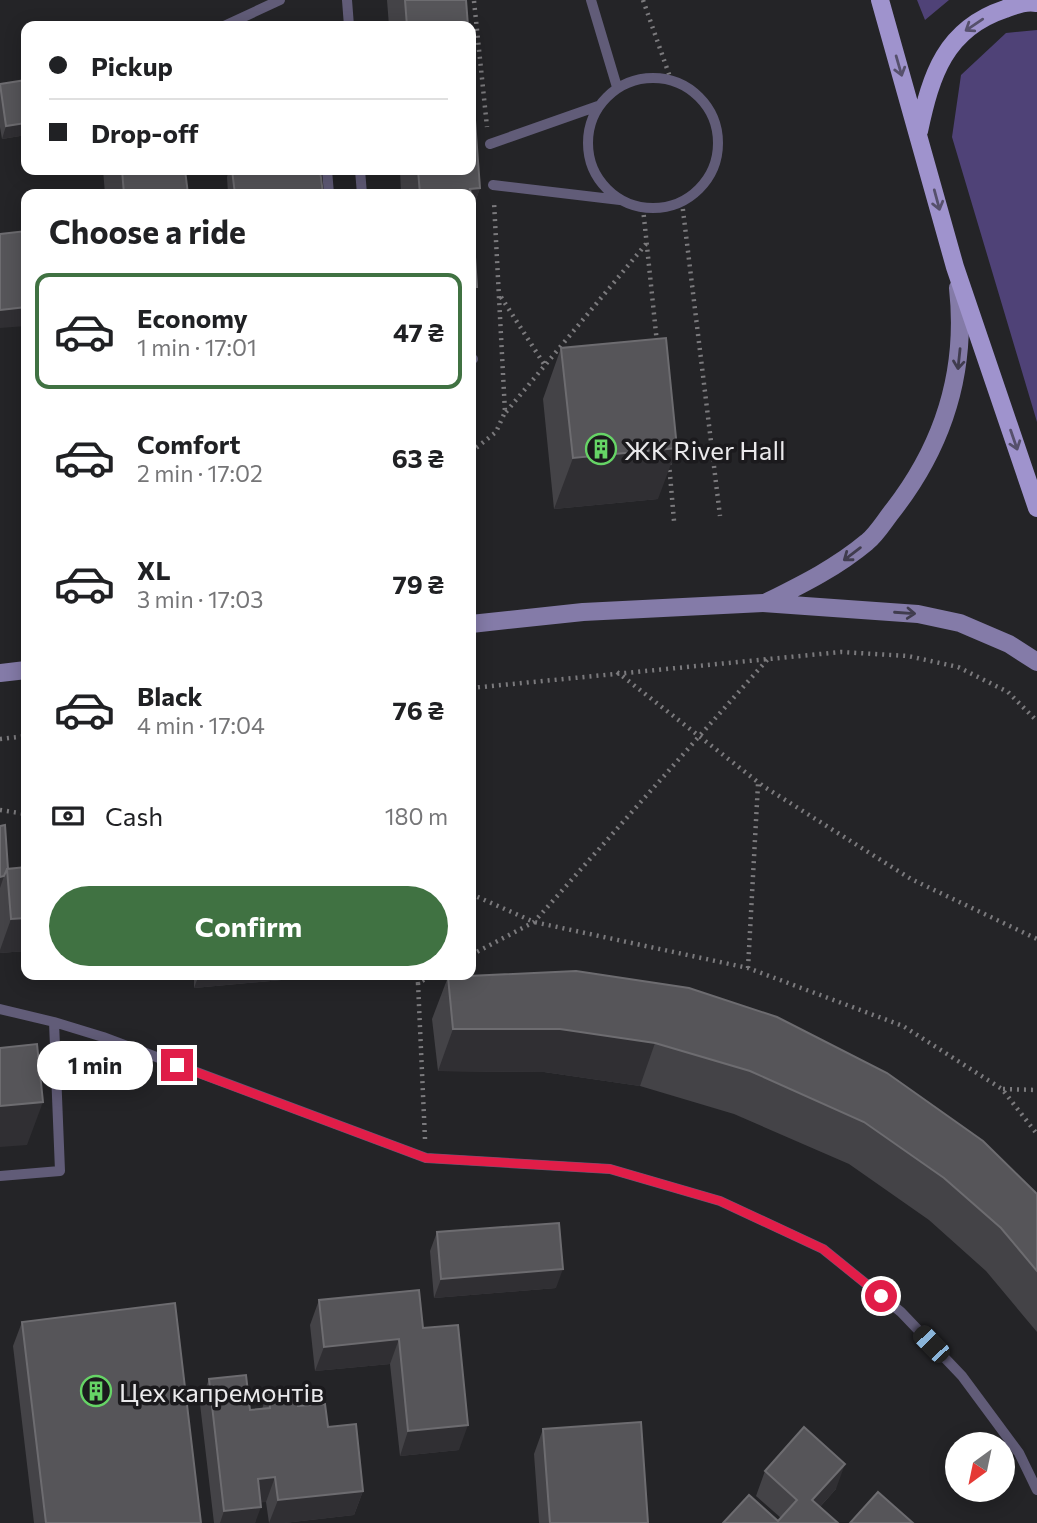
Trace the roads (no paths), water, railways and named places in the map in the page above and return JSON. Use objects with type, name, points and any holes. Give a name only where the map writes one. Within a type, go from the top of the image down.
[{"type":"main road","points":[[880,0],[956,267],[1037,508]]},
{"type":"main road","points":[[919,134],[929,84],[952,43],[973,23],[1028,1],[1037,3]]},
{"type":"main road","points":[[763,604],[831,569],[870,540],[929,459],[948,411],[959,364],[961,318],[956,267]]},
{"type":"main road","points":[[476,623],[583,612],[763,604],[918,614],[950,621],[1009,644],[1037,662]]},
{"type":"main road","points":[[0,673],[21,671]]},
{"type":"lane","points":[[235,21],[280,0]]},
{"type":"lane","points":[[347,0],[349,21]]},
{"type":"lane","points":[[591,0],[617,87]]},
{"type":"lane","points":[[493,185],[620,200],[643,208],[663,208],[682,202],[699,189],[712,171],[718,150],[716,129],[708,109],[692,91],[671,80],[644,78],[617,87],[598,106],[587,131],[589,158],[600,183],[620,200]]},
{"type":"lane","points":[[490,144],[598,106]]},
{"type":"lane","points":[[0,1009],[103,1037],[426,1158],[610,1169],[720,1201],[823,1249],[901,1312],[962,1376],[1019,1453],[1037,1490]]},
{"type":"lane","points":[[0,1176],[60,1171],[54,1022]]},
{"type":"place","name":"ЖК River Hall","points":[[601,449]]},
{"type":"place","name":"Цех капремонтів","points":[[96,1391]]}]
